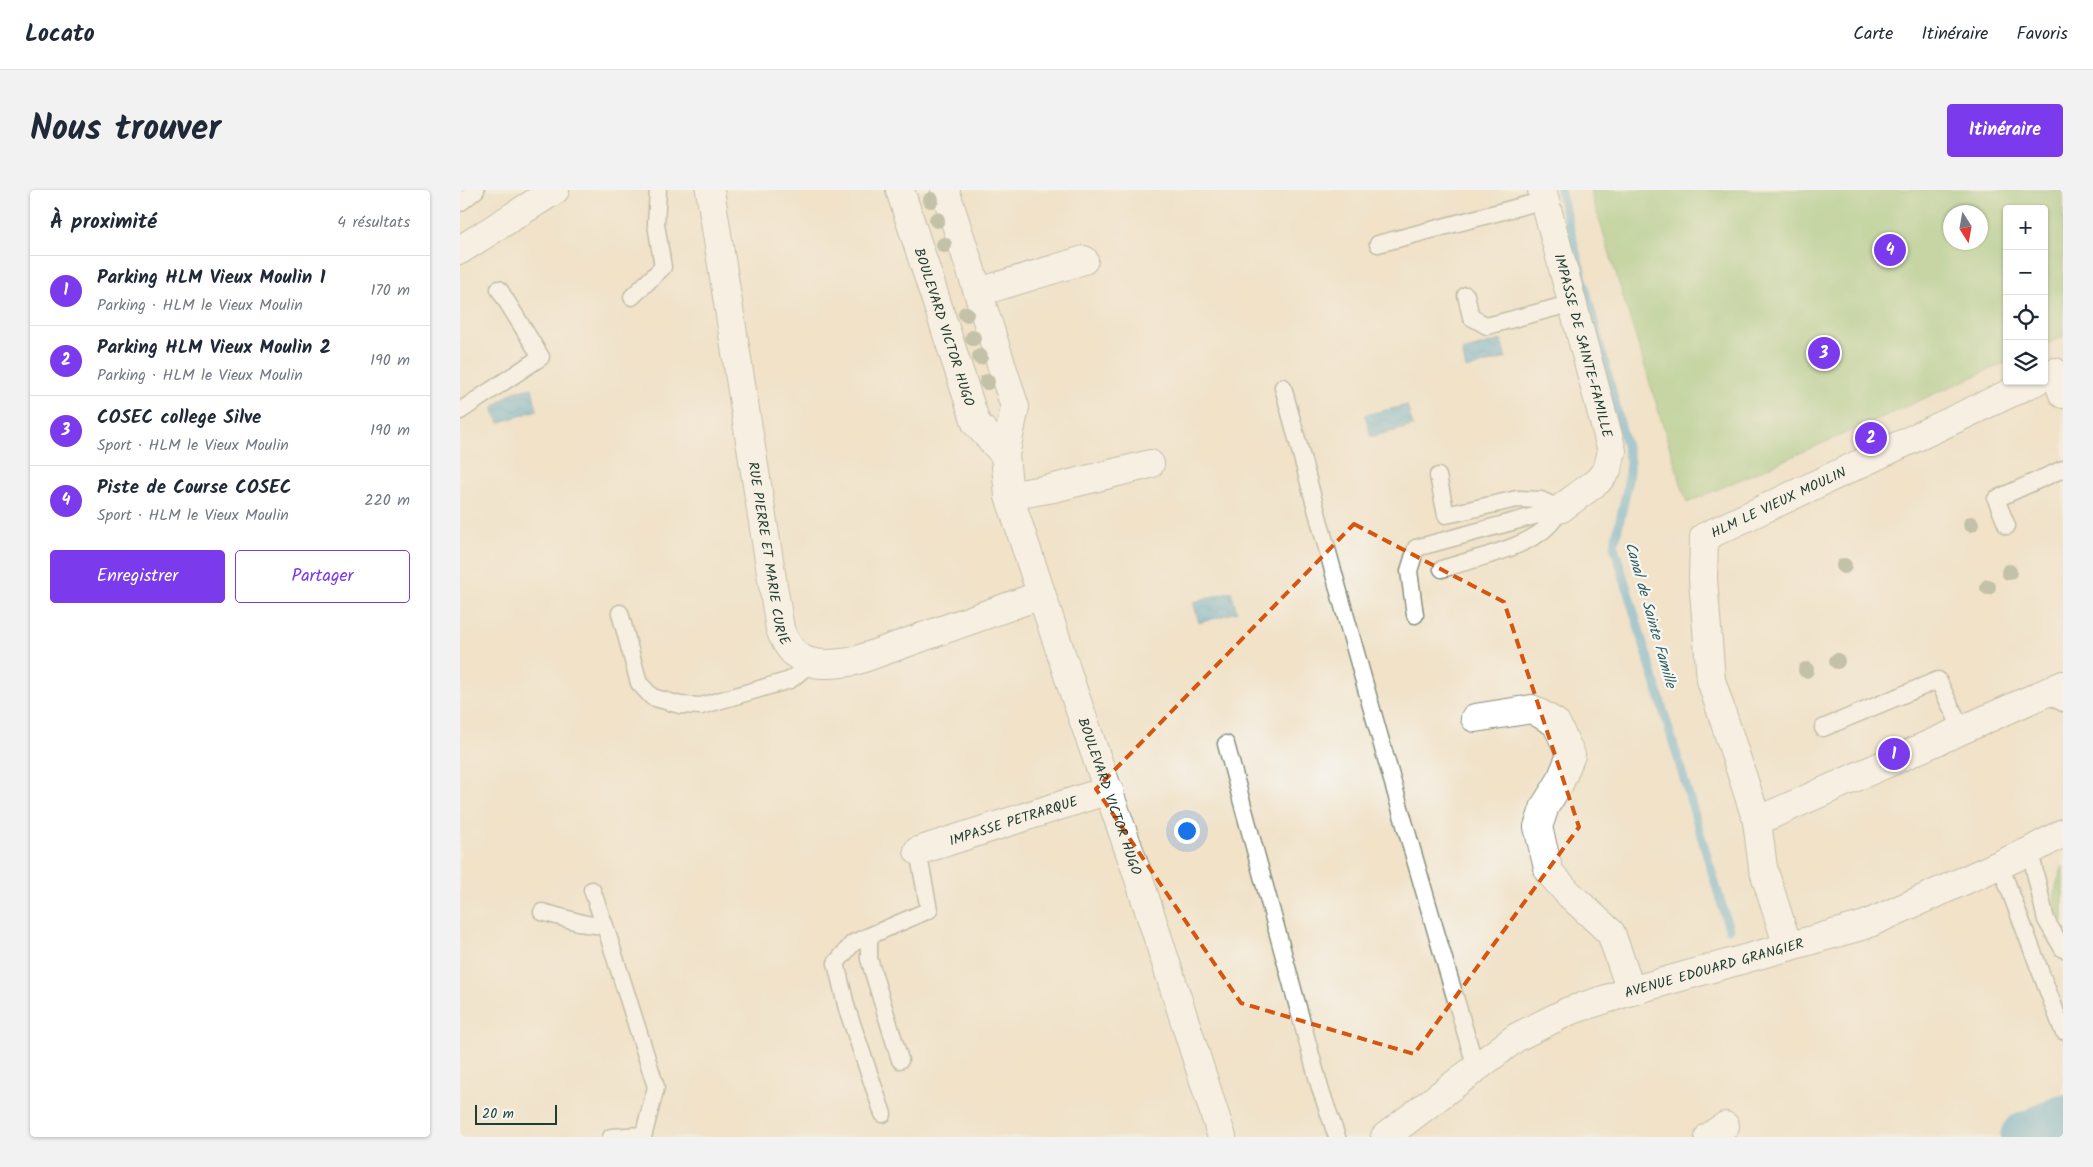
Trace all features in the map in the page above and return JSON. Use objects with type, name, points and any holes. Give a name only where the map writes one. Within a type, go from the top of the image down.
[{"type":"street","points":[[460,250],[556,190]]},
{"type":"street","name":"RUE PIERRE ET MARIE CURIE","points":[[710,190],[780,629],[785,644],[794,653],[811,663]]},
{"type":"street","name":"BOULEVARD VICTOR HUGO","points":[[900,190],[976,423],[1005,455]]},
{"type":"street","name":"BOULEVARD VICTOR HUGO","points":[[945,190],[1015,407],[1005,455],[1009,496],[1041,595],[1109,790],[1222,1137]]},
{"type":"street","name":"IMPASSE DE SAINTE-FAMILLE","points":[[1544,195],[1612,451],[1608,470],[1598,481],[1560,509]]},
{"type":"street","points":[[979,292],[1084,260]]},
{"type":"street","points":[[2048,375],[2055,372],[2063,394]]},
{"type":"street","name":"HLM LE VIEUX MOULIN","points":[[1788,947],[1763,868],[1757,821],[1711,680],[1703,579],[1704,537],[2027,385]]},
{"type":"street","points":[[1009,496],[1054,488],[1150,464]]},
{"type":"street","points":[[811,663],[831,665],[856,660],[1041,595]]},
{"type":"street","points":[[1757,821],[1962,730],[2057,694]]},
{"type":"street","points":[[1475,718],[1532,709],[1556,723],[1571,755],[1560,782],[1545,806],[1538,826],[1550,872],[1570,895],[1611,933],[1631,991]]},
{"type":"street","name":"IMPASSE PETRARQUE","points":[[918,851],[1109,790]]},
{"type":"street","name":"AVENUE EDOUARD GRANGIER","points":[[1386,1137],[1517,1037],[1569,1011],[1631,991],[1866,925],[2030,851],[2063,833]]},
{"type":"lane","points":[[460,203],[476,190]]},
{"type":"lane","points":[[632,297],[663,267],[656,224],[658,190]]},
{"type":"lane","points":[[1378,244],[1544,195]]},
{"type":"lane","points":[[460,411],[541,357],[499,289]]},
{"type":"lane","points":[[1466,295],[1471,317],[1487,326],[1572,302]]},
{"type":"lane","points":[[1282,386],[1343,608],[1476,1068]]},
{"type":"lane","points":[[2007,526],[1996,499],[2063,469]]},
{"type":"lane","points":[[1438,476],[1446,515],[1517,499],[1541,500],[1560,509]]},
{"type":"lane","points":[[1442,569],[1521,544],[1535,537],[1550,525],[1560,509]]},
{"type":"lane","points":[[1415,614],[1409,571],[1416,548],[1560,509]]},
{"type":"lane","points":[[620,613],[639,682],[652,697],[680,706],[701,706],[790,680],[811,663]]},
{"type":"lane","points":[[1823,728],[1938,680],[1962,730]]},
{"type":"lane","points":[[1226,744],[1320,1088],[1337,1137]]},
{"type":"lane","points":[[883,1114],[846,1009],[836,963],[853,943],[929,910],[918,851]]},
{"type":"lane","points":[[2030,851],[2046,920],[2063,949]]},
{"type":"lane","points":[[2000,865],[2063,1031]]},
{"type":"lane","points":[[592,890],[606,926],[656,1088],[643,1136],[611,1137]]},
{"type":"lane","points":[[542,912],[586,924],[606,926]]},
{"type":"lane","points":[[870,937],[869,959],[900,1060]]},
{"type":"highlighted area","points":[[1354,524],[1504,602],[1579,827],[1414,1054],[1241,1003],[1096,789]]},
{"type":"green space","points":[[1590,190],[2063,190],[2063,337],[2048,343],[2048,205],[2003,205],[2003,364],[1687,503]]},
{"type":"green space","points":[[2063,866],[2063,923],[2056,909],[2055,895]]},
{"type":"green space","points":[[2063,1124],[2063,1137],[2038,1137]]},
{"type":"water","points":[[1501,340],[1506,358],[1466,369],[1462,351]]},
{"type":"water","points":[[532,388],[537,410],[499,423],[492,408],[513,392]]},
{"type":"water","points":[[1407,405],[1413,426],[1371,437],[1365,415]]},
{"type":"water","points":[[1231,591],[1237,612],[1199,623],[1193,602]]},
{"type":"waterway","name":"Canal de Sainte Famille","points":[[1560,190],[1630,461],[1627,489],[1614,546],[1729,929]]},
{"type":"waterway","points":[[2025,1137],[2063,1120]]},
{"type":"place","name":"Piste de Course COSEC","points":[[1890,250]]},
{"type":"place","name":"COSEC college Silve","points":[[1824,353]]},
{"type":"place","name":"Parking HLM Vieux Moulin 2","points":[[1871,438]]},
{"type":"place","name":"Parking HLM Vieux Moulin 1","points":[[1894,754]]}]
